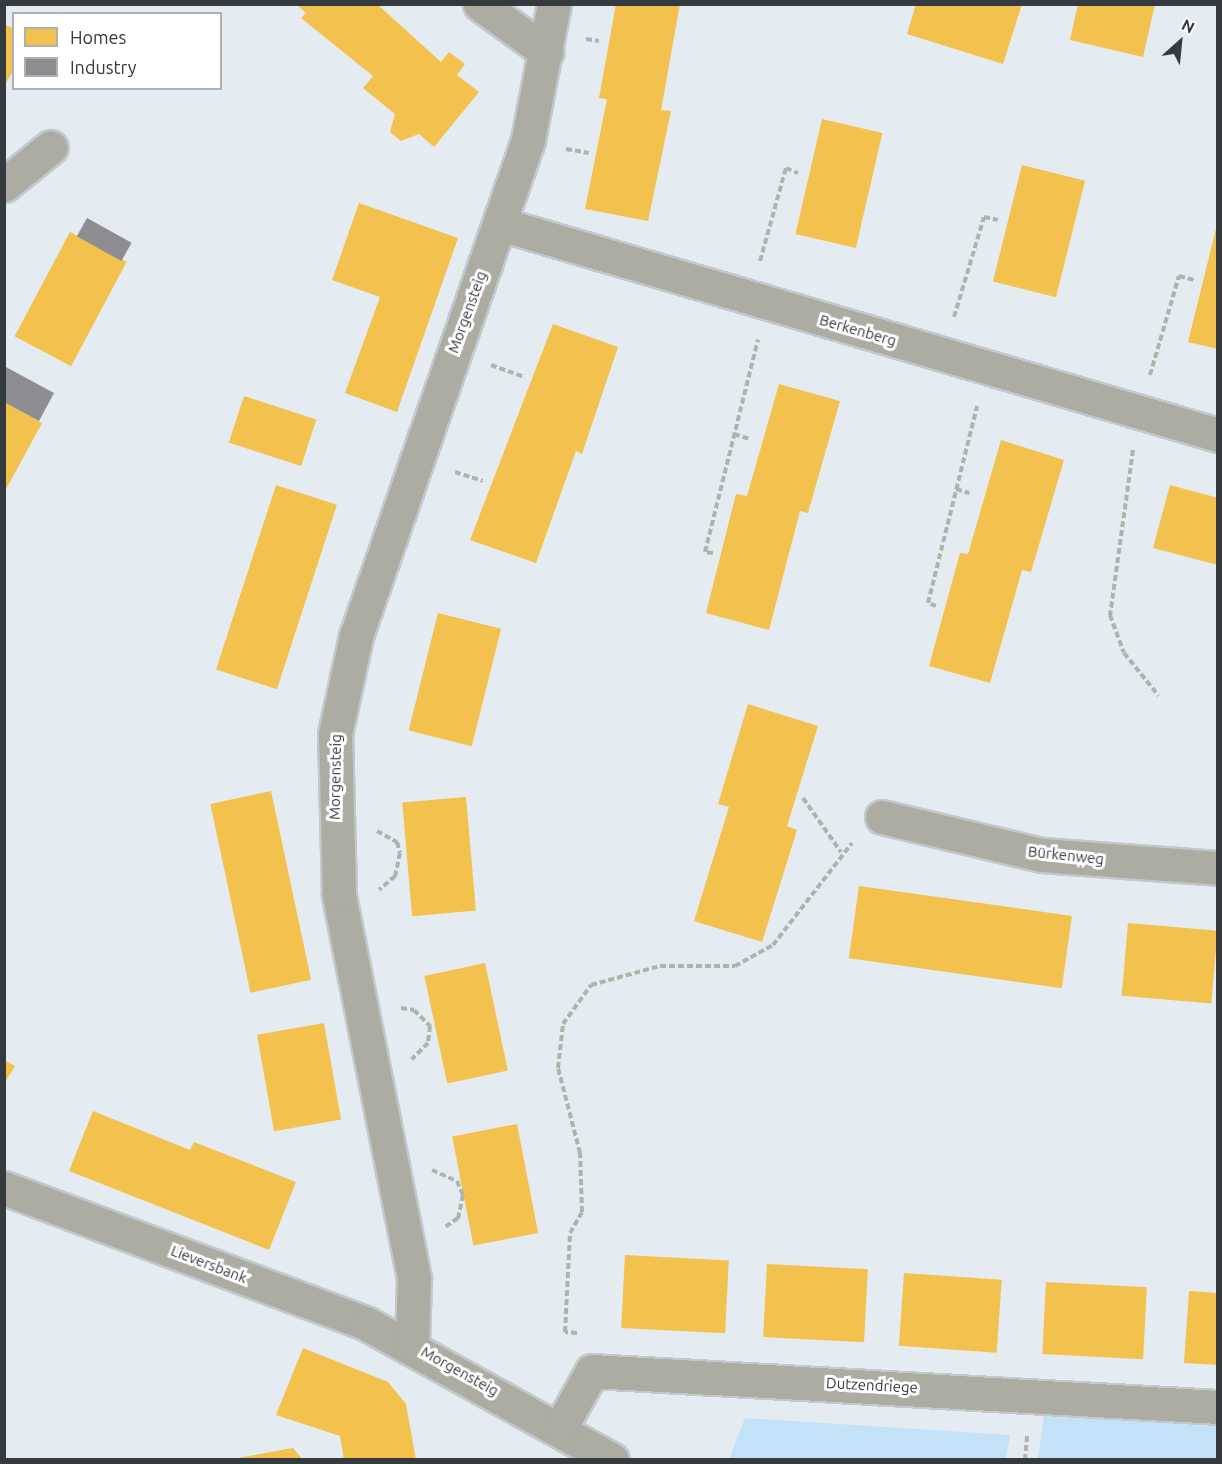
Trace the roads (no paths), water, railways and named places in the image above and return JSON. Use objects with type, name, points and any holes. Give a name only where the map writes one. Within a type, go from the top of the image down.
[{"type":"street","points":[[480,4],[546,52]]},
{"type":"street","name":"Morgensteig","points":[[554,4],[528,140],[356,636],[335,734],[339,894],[413,1269],[412,1344],[612,1460]]},
{"type":"street","points":[[4,184],[51,147]]},
{"type":"street","name":"Berkenberg","points":[[500,224],[986,368],[1143,400],[1218,435]]},
{"type":"street","name":"Bürkenweg","points":[[882,817],[1042,855],[1218,868]]},
{"type":"street","name":"Lieversbank","points":[[4,1188],[412,1344]]},
{"type":"street","name":"Dutzendriege","points":[[560,1428],[592,1371],[1218,1407]]}]
